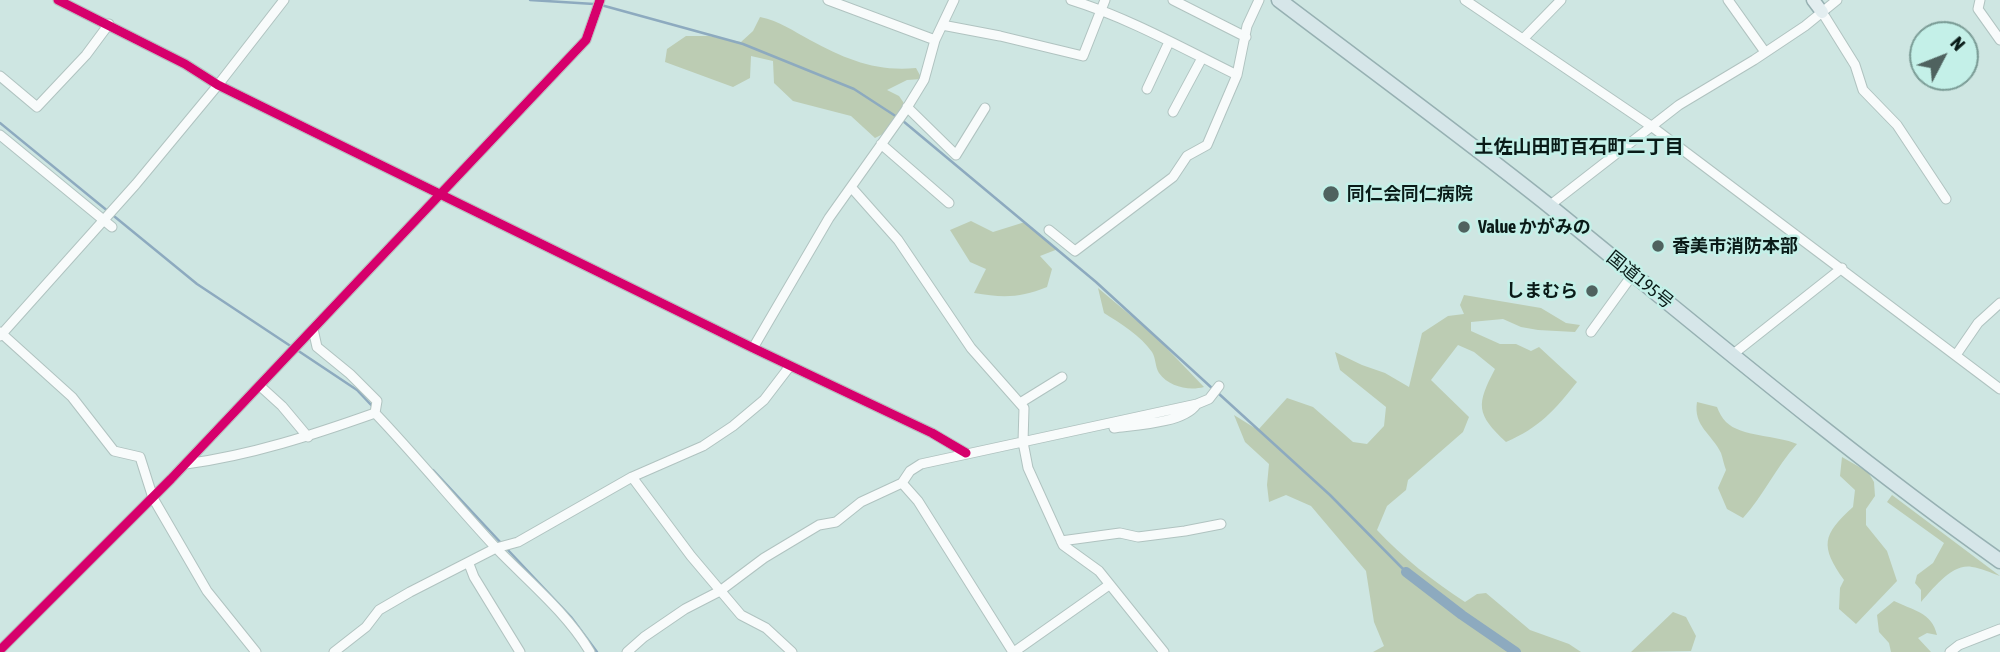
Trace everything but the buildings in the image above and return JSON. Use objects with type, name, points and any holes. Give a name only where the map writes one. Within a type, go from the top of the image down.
[{"type":"highway","name":"国道195号","points":[[1279,0],[1549,206],[1732,355],[1942,520],[2000,561]]},
{"type":"main road","points":[[1813,0],[1822,12]]},
{"type":"street","points":[[58,0],[185,64],[218,85],[932,433],[966,453]]},
{"type":"street","points":[[256,652],[207,591],[153,498],[140,457],[114,451],[72,397],[1,334],[108,223],[117,205],[218,85],[284,0]]},
{"type":"street","points":[[0,650],[186,464],[586,40],[600,0]]},
{"type":"street","points":[[828,0],[935,40]]},
{"type":"street","points":[[753,348],[829,218],[924,80],[935,40],[954,0]]},
{"type":"street","points":[[1071,0],[1103,5],[1169,42],[1237,75]]},
{"type":"street","points":[[1173,0],[1246,37]]},
{"type":"street","points":[[1049,230],[1075,251],[1173,177],[1187,156],[1207,145],[1237,75],[1247,26],[1259,0]]},
{"type":"street","points":[[1465,0],[1651,126],[2000,389]]},
{"type":"street","points":[[1524,38],[1560,0]]},
{"type":"street","points":[[1728,0],[1765,52]]},
{"type":"street","points":[[1549,206],[1679,105],[1765,52],[1837,0]]},
{"type":"street","points":[[1980,0],[1978,9],[2000,40]]},
{"type":"street","points":[[942,25],[1083,56],[1103,5]]},
{"type":"street","points":[[1822,12],[1854,65],[1863,90],[1897,125],[1946,199]]},
{"type":"street","points":[[0,76],[37,107],[86,55],[109,24]]},
{"type":"street","points":[[1147,89],[1169,42]]},
{"type":"street","points":[[1172,112],[1202,58]]},
{"type":"street","points":[[906,109],[956,155],[985,108]]},
{"type":"street","points":[[0,135],[108,223]]},
{"type":"street","points":[[881,144],[948,203]]},
{"type":"street","points":[[851,187],[898,240],[971,348],[1024,408],[1023,442],[1028,468],[1063,545],[1099,572],[1164,652]]},
{"type":"street","points":[[1732,355],[1842,268]]},
{"type":"street","points":[[1591,332],[1633,274]]},
{"type":"street","points":[[1956,355],[1978,323],[2000,303]]},
{"type":"street","points":[[313,329],[317,347],[377,401],[375,413]]},
{"type":"street","points":[[334,652],[366,627],[379,610],[496,548],[534,533],[632,477],[703,446],[764,400],[790,366]]},
{"type":"street","points":[[1020,403],[1062,377]]},
{"type":"street","points":[[260,386],[282,406],[308,437]]},
{"type":"street","points":[[627,652],[685,609],[720,591],[764,558],[819,525],[836,522],[861,502],[902,482],[910,471],[921,464],[1197,404],[1209,399],[1219,386]]},
{"type":"street","points":[[186,464],[225,458],[308,437],[375,413]]},
{"type":"street","points":[[375,413],[415,454],[496,548],[562,616],[590,652]]},
{"type":"street","points":[[632,477],[741,615],[766,628],[788,651]]},
{"type":"street","points":[[902,482],[918,501],[1014,652],[1109,585]]},
{"type":"street","points":[[1061,541],[1120,533],[1138,537],[1221,524]]},
{"type":"street","points":[[468,564],[520,652]]},
{"type":"street","points":[[1950,652],[1959,645],[2000,629]]},
{"type":"green space","points":[[760,17],[861,63],[887,68],[916,68],[922,79],[907,80],[887,90],[899,96],[908,109],[893,129],[875,138],[851,116],[793,101],[774,83],[773,61],[751,56],[750,78],[733,87],[665,62],[667,49],[686,36],[709,36],[741,42],[753,31]]},
{"type":"green space","points":[[971,221],[993,232],[1025,222],[1058,249],[1040,256],[1052,269],[1047,287],[1011,296],[974,293],[986,269],[970,262],[950,230]]},
{"type":"green space","points":[[1098,288],[1154,335],[1204,387],[1180,387],[1163,378],[1147,346],[1130,330],[1104,313]]},
{"type":"green space","points":[[1464,295],[1541,308],[1566,323],[1580,325],[1575,332],[1521,327],[1503,319],[1471,322],[1471,331],[1500,344],[1516,344],[1531,351],[1539,347],[1577,382],[1546,417],[1506,442],[1489,424],[1482,408],[1484,392],[1495,369],[1474,352],[1458,345],[1431,380],[1469,417],[1463,432],[1408,480],[1406,490],[1387,506],[1377,530],[1419,569],[1465,602],[1477,594],[1486,593],[1530,630],[1569,644],[1581,652],[1373,652],[1384,646],[1374,622],[1366,571],[1311,506],[1286,495],[1269,502],[1269,464],[1245,442],[1234,415],[1258,430],[1287,398],[1313,407],[1353,442],[1367,444],[1384,426],[1386,407],[1340,370],[1335,352],[1385,373],[1409,387],[1422,333],[1448,316],[1464,314],[1460,305]]},
{"type":"green space","points":[[1697,402],[1717,407],[1726,422],[1741,431],[1797,444],[1743,518],[1727,509],[1718,488],[1726,470],[1721,453],[1700,424]]},
{"type":"green space","points":[[1842,457],[1868,472],[1874,482],[1875,496],[1866,509],[1866,525],[1887,551],[1897,581],[1856,624],[1839,609],[1840,588],[1844,580],[1828,549],[1830,533],[1853,507],[1855,490],[1840,476]]},
{"type":"green space","points":[[1892,495],[2000,576],[1975,568],[1957,569],[1944,578],[1921,602],[1921,590],[1915,583],[1917,575],[1933,563],[1944,543],[1887,502]]},
{"type":"green space","points":[[1894,601],[1931,621],[1937,635],[1927,633],[1918,638],[1931,652],[1891,652],[1889,643],[1879,632],[1877,615]]},
{"type":"green space","points":[[1673,612],[1686,617],[1696,636],[1691,651],[1631,652]]},
{"type":"waterway","points":[[530,0],[594,4]]},
{"type":"waterway","points":[[601,5],[743,44],[854,89],[897,117]]},
{"type":"waterway","points":[[903,121],[1096,282],[1213,389]]},
{"type":"waterway","points":[[0,123],[197,284],[292,347]]},
{"type":"waterway","points":[[297,350],[357,390],[373,407]]},
{"type":"waterway","points":[[1218,393],[1330,495],[1406,572]]},
{"type":"waterway","points":[[433,470],[502,544]]},
{"type":"waterway","points":[[507,549],[571,617],[597,652]]},
{"type":"waterway","points":[[1406,572],[1516,652]]},
{"type":"cycle path","points":[[58,0],[185,64],[218,85],[932,433],[966,453]]},
{"type":"cycle path","points":[[0,650],[171,479],[586,40],[600,0]]},
{"type":"place","name":"同仁会同仁病院","points":[[1331,194]]},
{"type":"place","name":"Value かがみの","points":[[1464,227]]},
{"type":"place","name":"香美市消防本部","points":[[1658,246]]},
{"type":"place","name":"しまむら","points":[[1592,291]]},
{"type":"district","name":"土佐山田町百石町二丁目","points":[[1579,147]]}]
